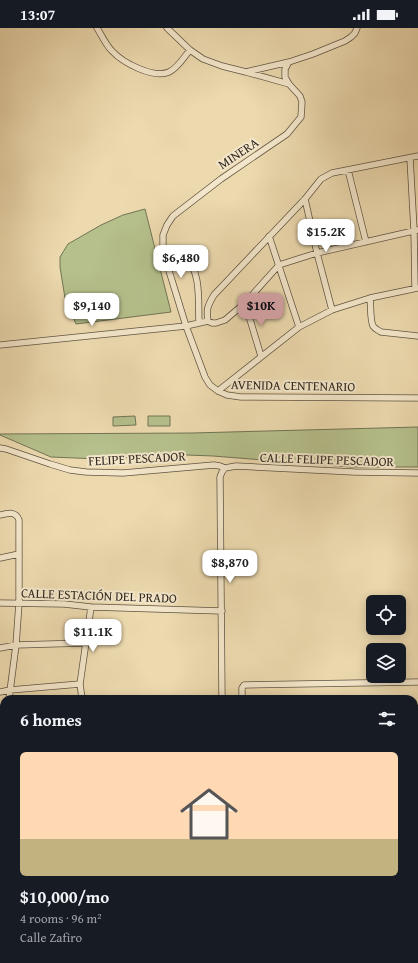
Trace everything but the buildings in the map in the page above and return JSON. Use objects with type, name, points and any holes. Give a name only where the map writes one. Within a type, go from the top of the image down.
[{"type":"street","points":[[97,28],[113,52],[126,63],[154,74],[163,74],[174,69],[190,50]]},
{"type":"street","points":[[166,28],[190,50],[203,59],[212,63],[289,84]]},
{"type":"street","points":[[246,72],[289,62],[314,54],[345,41],[351,37],[357,28]]},
{"type":"street","points":[[289,62],[285,73],[285,77],[289,84]]},
{"type":"street","name":"MINERA","points":[[163,235],[167,225],[174,216],[221,179],[287,134],[301,117],[302,102],[300,96],[289,84]]},
{"type":"street","points":[[208,321],[207,308],[214,295],[305,199],[321,179],[332,173],[418,156]]},
{"type":"street","points":[[218,391],[299,327],[332,310],[370,298],[416,288],[416,230],[410,158]]},
{"type":"street","points":[[348,170],[366,242]]},
{"type":"street","points":[[305,199],[332,310]]},
{"type":"street","points":[[0,345],[186,326],[208,321],[212,323],[221,322],[245,303],[279,265],[317,253],[416,230]]},
{"type":"street","name":"AVENIDA CENTENARIO","points":[[163,235],[163,250],[186,326],[205,378],[210,385],[218,391],[227,395],[241,397],[418,398]]},
{"type":"street","points":[[269,236],[299,327]]},
{"type":"street","points":[[163,250],[178,253],[184,256],[192,266],[198,290],[199,323]]},
{"type":"street","points":[[370,298],[373,327],[381,332],[418,336]]},
{"type":"street","points":[[245,303],[261,356]]},
{"type":"street","name":"FELIPE PESCADOR","points":[[0,448],[70,470],[86,472],[123,473],[214,465],[225,468],[236,466]]},
{"type":"street","name":"CALLE FELIPE PESCADOR","points":[[236,466],[354,472],[418,473]]},
{"type":"street","points":[[222,695],[220,477],[225,468]]},
{"type":"street","points":[[0,515],[12,513],[18,517],[19,520],[19,603],[16,645],[9,695]]},
{"type":"street","points":[[0,558],[19,554]]},
{"type":"street","name":"CALLE ESTACIÓN DEL PRADO","points":[[0,603],[64,604],[91,607],[222,611]]},
{"type":"street","points":[[81,695],[80,684],[91,607]]},
{"type":"street","points":[[0,648],[16,645],[85,643]]},
{"type":"street","points":[[242,695],[242,688],[244,685],[418,682]]},
{"type":"street","points":[[0,692],[80,684]]},
{"type":"green space","points":[[145,209],[171,312],[76,324],[65,298],[60,267],[60,257],[68,244],[101,225],[123,215]]},
{"type":"green space","points":[[135,416],[136,425],[113,426],[113,417]]},
{"type":"green space","points":[[148,416],[170,416],[170,426],[148,426]]},
{"type":"green space","points":[[418,427],[418,467],[351,467],[187,455],[99,459],[51,457],[0,435],[192,433]]}]
